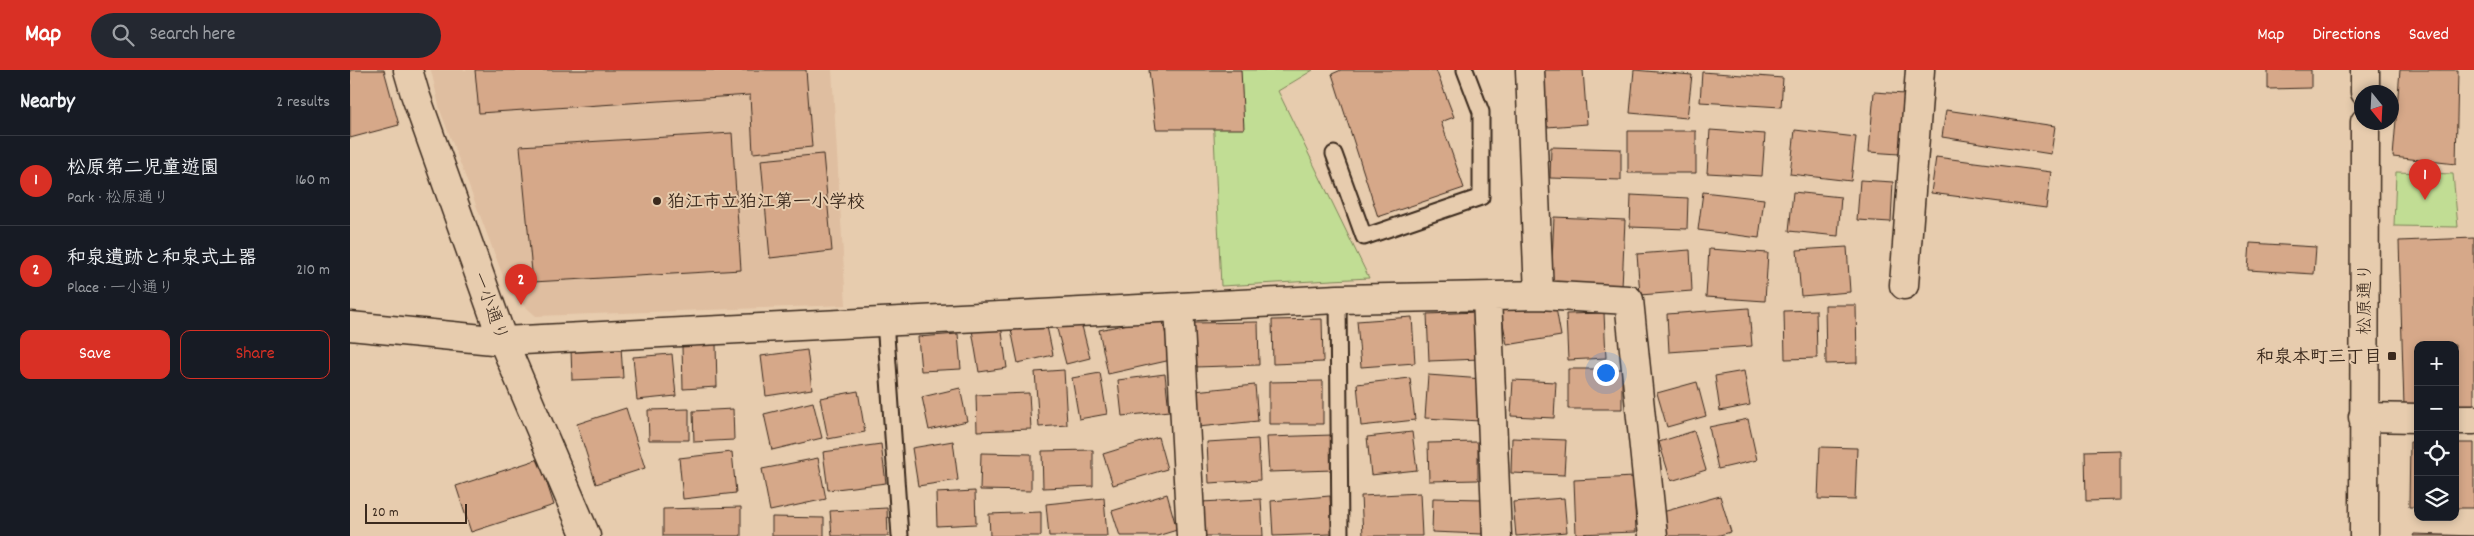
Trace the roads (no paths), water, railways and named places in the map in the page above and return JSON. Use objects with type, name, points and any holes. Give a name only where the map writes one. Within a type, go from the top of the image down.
[{"type":"street","name":"一小通り","points":[[408,70],[503,340],[586,536]]},
{"type":"street","points":[[1530,70],[1539,295]]},
{"type":"street","points":[[1904,285],[1920,70]]},
{"type":"street","points":[[2365,70],[2365,85]]},
{"type":"street","name":"松原通り","points":[[2364,536],[2365,130]]},
{"type":"street","points":[[350,326],[503,340],[1338,299],[1539,295],[1628,300],[1653,536]]},
{"type":"street","points":[[1487,297],[1497,536]]},
{"type":"street","points":[[1179,307],[1191,536]]},
{"type":"street","points":[[2363,417],[2414,418]]},
{"type":"street","points":[[2459,420],[2474,420]]},
{"type":"lane","points":[[1334,154],[1364,237],[1481,197],[1480,112],[1466,70]]},
{"type":"lane","points":[[1338,299],[1340,536]]},
{"type":"lane","points":[[885,320],[900,536]]},
{"type":"place","name":"松原第二児童遊園","points":[[2425,200]]},
{"type":"place","name":"狛江市立狛江第一小学校","points":[[657,201]]},
{"type":"place","name":"和泉遺跡と和泉式土器","points":[[521,305]]},
{"type":"place","name":"和泉本町三丁目","points":[[2392,356]]}]
